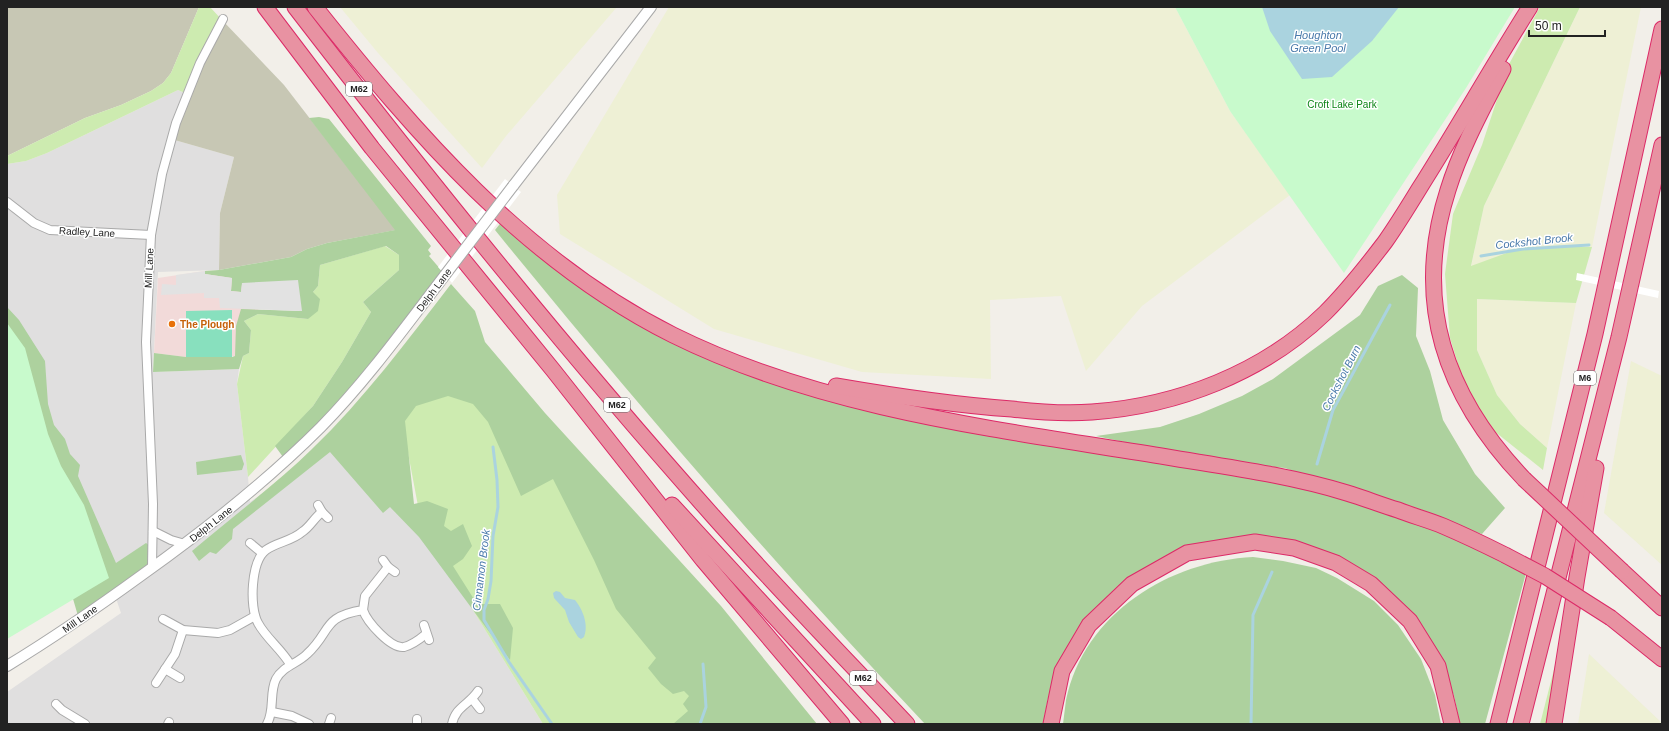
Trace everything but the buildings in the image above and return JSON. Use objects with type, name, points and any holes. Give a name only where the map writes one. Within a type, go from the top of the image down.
[{"type":"highway","name":"M62","points":[[265,7],[372,148],[553,370],[693,529],[873,724]]},
{"type":"highway","name":"M62","points":[[295,7],[395,136],[569,350],[713,517],[907,724]]},
{"type":"highway","points":[[315,7],[370,75],[450,166],[483,199],[567,270],[632,313],[672,335],[704,350],[774,376],[828,393],[918,415],[1263,473],[1346,492],[1441,525],[1505,555],[1545,576],[1611,618],[1662,659]]},
{"type":"highway","points":[[774,376],[909,398],[981,407],[1038,412],[1091,413],[1140,406],[1186,395],[1229,378],[1266,358],[1297,337],[1324,314],[1352,284],[1387,240],[1530,7]]},
{"type":"highway","points":[[1536,7],[1462,154],[1448,190],[1438,226],[1433,262],[1434,298],[1439,333],[1450,369],[1463,397],[1478,422],[1510,464],[1524,479],[1662,608]]},
{"type":"highway","name":"M6","points":[[1498,724],[1595,334],[1662,29]]},
{"type":"highway","name":"M6","points":[[1521,724],[1619,337],[1662,145]]},
{"type":"highway","points":[[1554,724],[1577,577],[1619,337]]},
{"type":"highway","points":[[553,370],[703,560],[842,724]]},
{"type":"highway","points":[[1051,724],[1062,671],[1089,625],[1132,584],[1187,553],[1255,542],[1294,548],[1336,563],[1371,584],[1410,621],[1438,666],[1452,724]]},
{"type":"street","name":"Delph Lane","points":[[185,544],[235,506],[263,482],[321,427],[359,385],[399,336],[651,7]]},
{"type":"street","name":"Mill Lane","points":[[152,568],[153,504],[146,342],[151,235],[162,174],[176,123],[200,63],[223,18]]},
{"type":"street","name":"Radley Lane","points":[[7,202],[34,223],[50,230],[151,235]]},
{"type":"street","points":[[290,664],[260,626],[255,616],[252,602],[253,587],[258,562],[262,553],[302,532],[323,512]]},
{"type":"street","points":[[153,531],[164,538],[185,544]]},
{"type":"street","points":[[250,542],[262,553]]},
{"type":"street","name":"Mill Lane","points":[[7,666],[85,616],[185,544]]},
{"type":"street","points":[[389,566],[366,596],[363,610],[370,623],[389,642],[396,646],[409,645],[428,637],[424,625]]},
{"type":"street","points":[[267,724],[272,712],[274,683],[279,675],[290,664],[303,658],[310,652],[326,627],[333,620],[346,614],[363,610]]},
{"type":"street","points":[[163,619],[183,630],[226,632],[255,616]]},
{"type":"street","points":[[156,683],[175,654],[183,630]]},
{"type":"street","points":[[166,669],[180,678]]},
{"type":"street","points":[[452,724],[458,710],[473,700],[478,692]]},
{"type":"street","points":[[473,700],[480,709]]},
{"type":"street","points":[[56,704],[62,710],[85,724]]},
{"type":"street","points":[[272,712],[292,716],[309,724]]},
{"type":"shaded area","points":[[7,7],[199,7],[171,73],[163,83],[151,91],[121,105],[85,118],[7,156]]},
{"type":"shaded area","points":[[340,7],[617,7],[506,136],[482,168],[378,53]]},
{"type":"shaded area","points":[[669,7],[1175,7],[1230,111],[1290,195],[1142,306],[1086,371],[1061,296],[990,300],[991,379],[862,372],[714,329],[560,234],[557,195]]},
{"type":"shaded area","points":[[1580,7],[1641,7],[1592,247],[1523,247],[1471,267],[1484,206]]},
{"type":"shaded area","points":[[223,21],[284,85],[396,230],[327,243],[307,249],[291,257],[219,270],[220,213],[234,157],[171,139]]},
{"type":"shaded area","points":[[178,90],[187,94],[171,139],[234,157],[220,213],[219,270],[158,272],[153,372],[239,369],[237,384],[250,502],[336,442],[422,527],[543,724],[7,724],[7,692],[121,613],[84,505],[7,323],[7,164],[26,161],[47,153]]},
{"type":"shaded area","points":[[205,271],[205,274],[298,280],[236,326],[236,356],[186,357],[154,353],[158,278]]},
{"type":"shaded area","points":[[205,271],[205,274],[232,278],[231,291],[241,292],[242,283],[298,280],[302,311],[220,308],[219,298],[204,298],[204,293],[161,295],[162,284],[176,285],[176,275]]},
{"type":"shaded area","points":[[1477,299],[1576,303],[1547,448],[1520,424],[1497,395],[1477,350]]},
{"type":"shaded area","points":[[1631,361],[1662,376],[1662,565],[1604,513]]},
{"type":"shaded area","points":[[1589,654],[1662,723],[1662,724],[1578,724]]},
{"type":"green space","points":[[199,7],[210,7],[221,19],[187,94],[178,90],[47,153],[26,161],[7,164],[7,156],[85,118],[121,105],[151,91],[163,83],[171,73]]},
{"type":"green space","name":"Croft Lake Park","points":[[1175,7],[1515,7],[1466,88],[1344,273],[1230,111]]},
{"type":"green space","points":[[1540,7],[1580,7],[1484,206],[1471,266],[1523,247],[1592,247],[1576,303],[1477,299],[1477,350],[1497,395],[1520,424],[1547,448],[1543,470],[1489,427],[1465,387],[1450,338],[1445,274],[1453,214],[1482,145],[1508,66]]},
{"type":"green space","points":[[319,117],[329,119],[431,246],[428,250],[431,254],[429,256],[442,271],[351,390],[302,440],[283,457],[275,446],[313,406],[342,362],[371,312],[363,302],[399,270],[399,255],[386,246],[320,265],[318,286],[313,292],[320,299],[318,311],[308,319],[258,314],[244,321],[251,330],[249,353],[243,356],[239,369],[153,372],[154,353],[186,357],[232,357],[235,356],[236,326],[241,309],[301,311],[247,284],[242,284],[241,292],[231,291],[232,278],[205,274],[205,271],[219,270],[291,257],[307,249],[327,243],[395,230],[309,118]]},
{"type":"green space","points":[[503,220],[539,251],[752,373],[1329,494],[1431,527],[1526,573],[1485,724],[1460,724],[1454,696],[1442,662],[1413,615],[1401,602],[1374,577],[1359,568],[1289,541],[1162,558],[1131,577],[1089,615],[1054,680],[1048,698],[1043,724],[925,724],[759,543],[599,357],[495,230]]},
{"type":"green space","points":[[385,246],[399,255],[399,270],[363,302],[371,312],[342,362],[313,406],[248,477],[237,384],[243,356],[249,353],[251,330],[244,321],[258,314],[308,319],[313,292],[318,286],[320,265]]},
{"type":"green space","points":[[1402,275],[1418,288],[1416,336],[1430,371],[1443,420],[1475,474],[1505,508],[1482,534],[1350,492],[1285,468],[1208,460],[1096,436],[1160,427],[1199,414],[1242,396],[1273,379],[1360,315],[1378,286]]},
{"type":"green space","points":[[451,284],[475,311],[485,342],[545,413],[721,606],[817,724],[673,724],[688,711],[683,704],[689,696],[684,691],[673,694],[661,684],[648,668],[656,658],[616,609],[594,560],[553,479],[521,496],[488,422],[473,404],[448,396],[416,406],[405,421],[414,504],[427,501],[448,509],[444,526],[451,531],[463,524],[472,546],[463,559],[453,566],[477,604],[500,604],[513,628],[510,660],[419,537],[390,507],[383,513],[330,452],[233,529],[232,539],[216,554],[210,552],[199,561],[192,551],[283,475],[331,430],[367,390]]},
{"type":"green space","points":[[7,307],[19,320],[45,361],[48,404],[54,425],[65,439],[70,454],[80,465],[78,476],[116,563],[146,543],[157,551],[154,562],[78,616],[7,371]]},
{"type":"green space","points":[[232,310],[232,357],[186,357],[186,311]]},
{"type":"green space","points":[[7,323],[25,348],[48,434],[61,466],[84,505],[109,578],[7,639]]},
{"type":"green space","points":[[492,379],[760,724],[543,724],[422,527],[399,405]]},
{"type":"green space","points":[[241,455],[244,464],[242,470],[197,475],[196,462]]},
{"type":"green space","points":[[1253,557],[1283,561],[1316,568],[1337,578],[1374,601],[1398,625],[1421,659],[1435,695],[1441,724],[1063,724],[1066,700],[1076,669],[1091,642],[1111,618],[1135,597],[1162,581],[1191,569],[1222,561]]},
{"type":"green space","points":[[1562,638],[1550,724],[1540,724]]},
{"type":"water","name":"Houghton Green Pool","points":[[1262,7],[1399,7],[1372,41],[1332,77],[1302,79],[1270,31]]},
{"type":"water","points":[[556,591],[560,592],[565,598],[575,600],[580,608],[586,628],[584,637],[581,639],[578,637],[569,622],[565,610],[554,598],[553,593]]},
{"type":"pier","points":[[505,179],[521,192],[452,283],[438,267]]},
{"type":"pier","points":[[1577,273],[1659,291],[1658,298],[1576,280]]},
{"type":"waterway","name":"Cockshot Brook","points":[[1481,256],[1523,249],[1589,245]]},
{"type":"waterway","name":"Cockshot Burn","points":[[1317,464],[1333,410],[1390,305]]},
{"type":"waterway","name":"Cinnamon Brook","points":[[493,447],[497,480],[498,507],[493,536],[491,581],[488,599],[484,610],[484,620],[509,662],[552,724]]},
{"type":"waterway","name":"Cockshot Burn","points":[[1251,724],[1253,615],[1272,572]]},
{"type":"waterway","points":[[700,724],[706,707],[703,664]]},
{"type":"place","name":"The Plough","points":[[172,324]]}]
